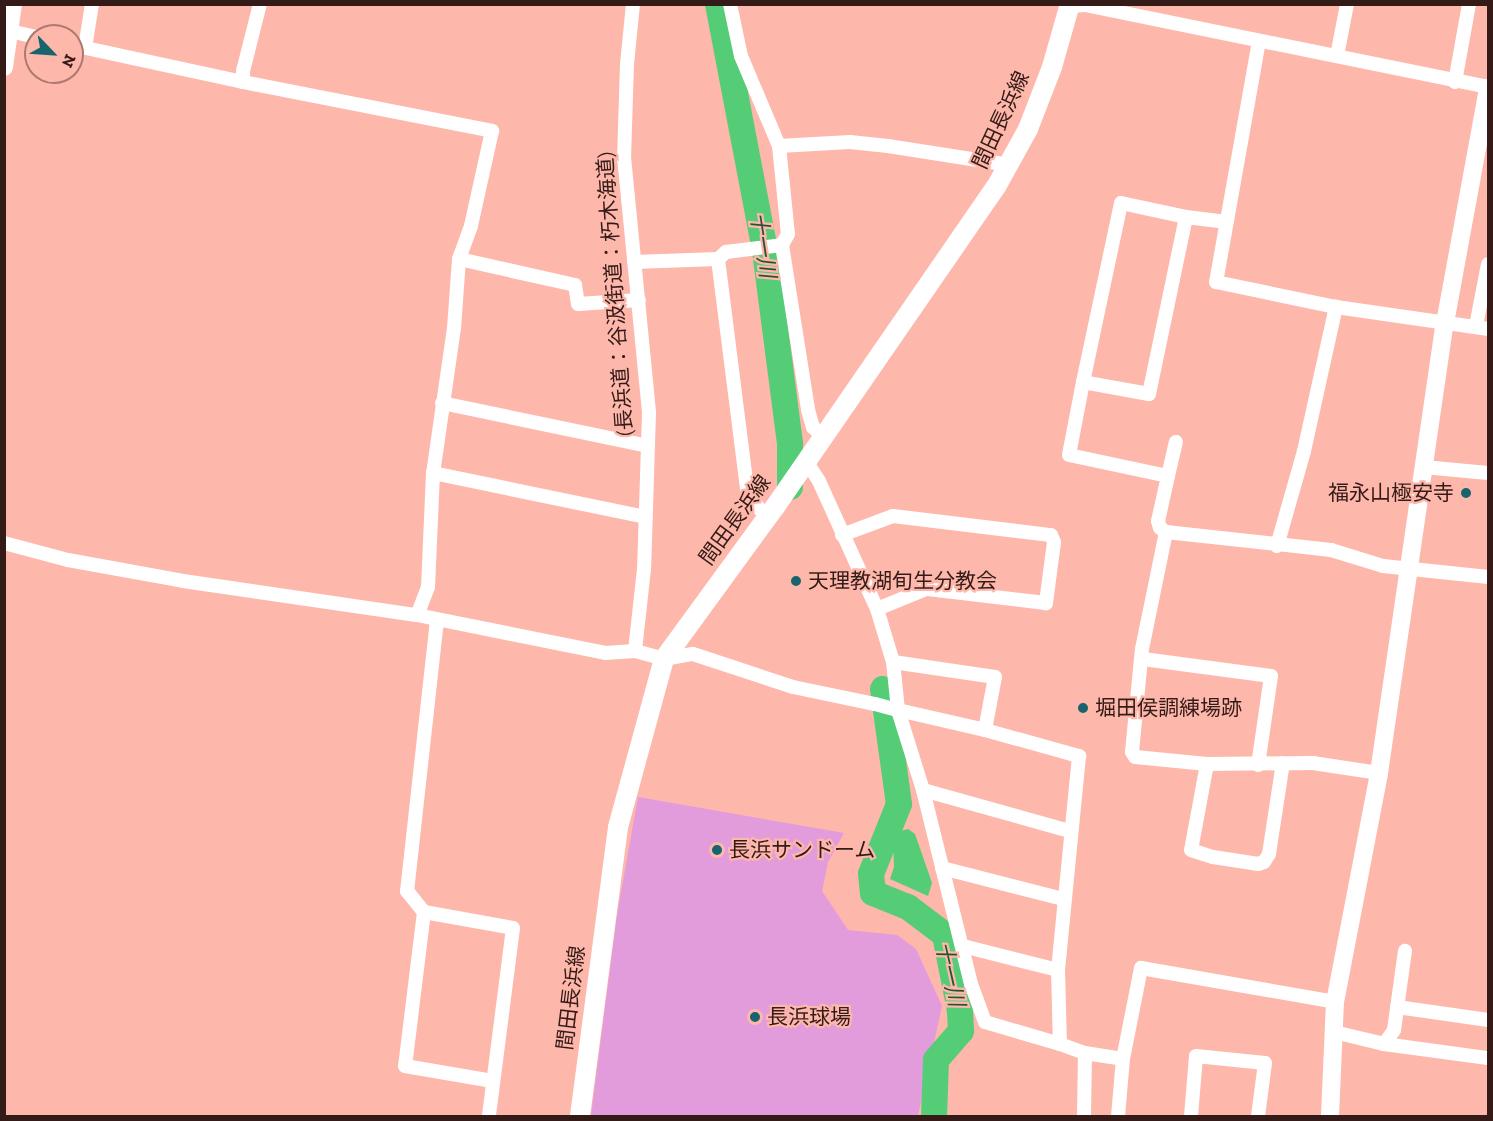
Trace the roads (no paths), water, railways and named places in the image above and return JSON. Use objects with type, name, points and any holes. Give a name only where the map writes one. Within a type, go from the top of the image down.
[{"type":"main road","name":"間田長浜線","points":[[580,1116],[618,827],[664,659],[808,464],[823,437],[1010,165],[1028,129],[1052,67],[1068,5]]},
{"type":"street","points":[[4,67],[13,4]]},
{"type":"street","points":[[84,28],[92,4]]},
{"type":"street","points":[[243,82],[243,71],[260,4]]},
{"type":"street","name":"(長浜道：谷汲街道：朽木海道)","points":[[633,4],[627,64],[624,158],[649,413],[644,569],[635,651]]},
{"type":"street","points":[[730,4],[741,56],[779,146],[788,234],[782,245],[808,411],[813,427],[823,437]]},
{"type":"street","points":[[1337,56],[1347,4]]},
{"type":"street","points":[[1455,82],[1469,4]]},
{"type":"street","points":[[1068,5],[1085,5],[1488,88],[1445,323],[1407,569],[1379,773],[1335,1002],[1330,1116]]},
{"type":"street","points":[[10,31],[24,34]]},
{"type":"street","points":[[1259,41],[1216,282],[1336,307],[1482,328],[1488,264]]},
{"type":"street","points":[[84,47],[243,82],[492,131],[471,226],[459,259],[454,328],[433,473],[428,587],[417,615]]},
{"type":"street","points":[[779,146],[850,142],[1010,165]]},
{"type":"street","points":[[1168,476],[1069,455],[1120,203],[1186,217],[1227,222]]},
{"type":"street","points":[[1083,382],[1149,394],[1186,217]]},
{"type":"street","points":[[634,262],[718,259],[726,252],[782,245]]},
{"type":"street","points":[[459,259],[575,285],[578,304],[639,300]]},
{"type":"street","points":[[718,259],[748,496],[771,512]]},
{"type":"street","points":[[1277,546],[1304,452],[1336,307]]},
{"type":"street","points":[[442,403],[648,446]]},
{"type":"street","points":[[1176,442],[1158,521],[1160,528],[1166,532],[1277,546],[1331,550],[1383,566],[1488,577]]},
{"type":"street","points":[[808,464],[819,481],[877,609],[893,662],[898,710],[923,790],[971,984],[985,1022],[1085,1053],[1123,1059]]},
{"type":"street","points":[[1424,466],[1488,473]]},
{"type":"street","points":[[433,473],[646,517]]},
{"type":"street","points":[[842,535],[893,516],[1051,536],[1054,542],[1046,603],[926,590],[877,609]]},
{"type":"street","points":[[1166,532],[1142,649],[1143,659],[1139,673],[1133,755],[1140,760],[1207,764],[1313,763],[1379,773]]},
{"type":"street","points":[[4,543],[68,560],[183,581],[417,615],[605,653],[635,651],[664,659],[693,654],[792,687],[985,730],[1079,756],[1063,899],[1058,970],[1060,1044]]},
{"type":"street","points":[[437,620],[407,891],[424,912],[513,928],[489,1116]]},
{"type":"street","points":[[1143,659],[1271,675],[1258,765]]},
{"type":"street","points":[[893,662],[995,677],[985,730]]},
{"type":"street","points":[[1207,764],[1191,850],[1213,857],[1258,864],[1264,862],[1269,854],[1283,763]]},
{"type":"street","points":[[923,790],[1070,831]]},
{"type":"street","points":[[942,868],[1063,899]]},
{"type":"street","points":[[424,912],[405,1066],[493,1081]]},
{"type":"street","points":[[963,946],[1058,970]]},
{"type":"street","points":[[1383,1044],[1394,1030],[1405,951]]},
{"type":"street","points":[[1118,1116],[1123,1059],[1141,968],[1335,1002]]},
{"type":"street","points":[[1397,1007],[1488,1020]]},
{"type":"street","points":[[1334,1032],[1383,1044],[1488,1058]]},
{"type":"street","points":[[1084,1116],[1085,1053]]},
{"type":"street","points":[[1191,1116],[1196,1056],[1265,1063],[1258,1116]]},
{"type":"waterway","name":"十一川","points":[[718,4],[765,251],[790,444],[790,487]]},
{"type":"waterway","name":"十一川","points":[[883,689],[899,804],[871,874],[873,893],[908,907],[945,935],[960,1011],[961,1031],[936,1060],[934,1116]]},
{"type":"place","name":"福永山極安寺","points":[[1466,493]]},
{"type":"place","name":"天理教湖旬生分教会","points":[[796,581]]},
{"type":"place","name":"堀田侯調練場跡","points":[[1083,708]]},
{"type":"place","name":"長浜サンドーム","points":[[717,850]]},
{"type":"place","name":"長浜球場","points":[[755,1017]]}]
